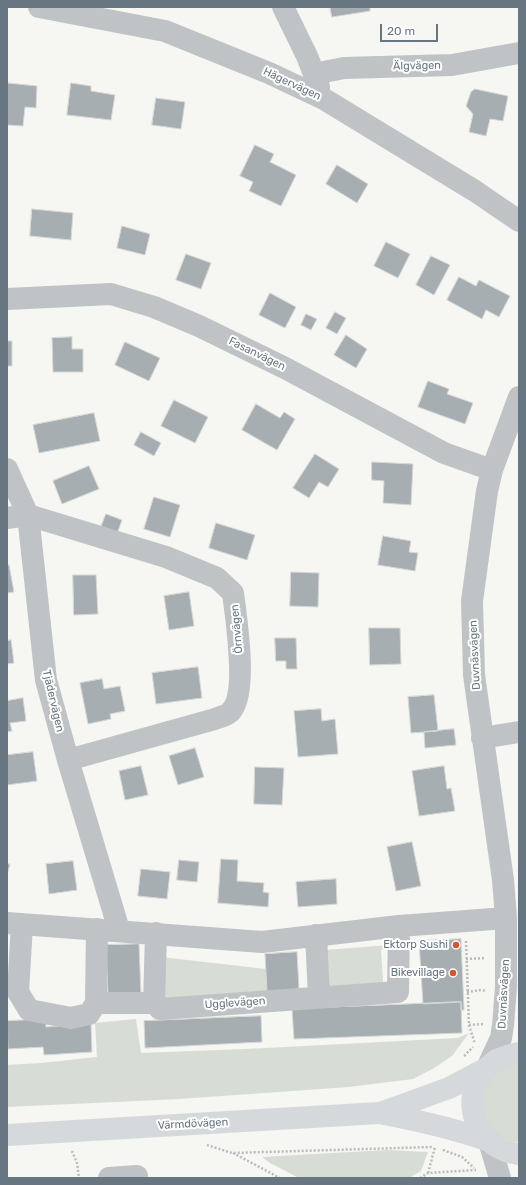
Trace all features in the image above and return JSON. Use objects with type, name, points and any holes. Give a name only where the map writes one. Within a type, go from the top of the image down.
[{"type":"main road","name":"Värmdövägen","points":[[379,1113],[449,1088],[502,1058],[519,1053]]},
{"type":"main road","name":"Värmdövägen","points":[[486,1068],[474,1089],[472,1108],[475,1122],[489,1141],[500,1149],[519,1154]]},
{"type":"main road","name":"Värmdövägen","points":[[7,1135],[379,1113],[434,1124],[489,1141]]},
{"type":"street","name":"Hägervägen","points":[[40,7],[165,31],[269,73],[324,99],[475,191],[519,221]]},
{"type":"street","points":[[283,7],[324,99]]},
{"type":"street","name":"Älgvägen","points":[[314,74],[344,68],[452,65],[519,53]]},
{"type":"street","name":"Fasanvägen","points":[[7,299],[111,294],[154,307],[199,326],[285,368],[444,453],[492,470]]},
{"type":"street","name":"Duvnäsvägen","points":[[486,1068],[500,1038],[503,1025],[506,987],[506,918],[503,880],[474,675],[472,601],[486,498],[492,470],[519,397]]},
{"type":"street","name":"Tjädervägen","points":[[7,468],[46,680],[68,760],[119,930]]},
{"type":"street","name":"Örnvägen","points":[[17,516],[166,557],[217,578],[233,593],[239,654],[240,688],[236,701],[230,712],[215,719],[68,760]]},
{"type":"street","points":[[482,738],[519,732]]},
{"type":"street","points":[[97,929],[96,1003],[89,1014],[71,1018],[29,1010],[12,992],[15,924],[119,930],[262,942],[399,926],[506,918]]},
{"type":"street","name":"Duvnäsvägen","points":[[506,918],[519,979]]},
{"type":"street","name":"Ugglevägen","points":[[96,1003],[154,1003],[160,1009],[398,992],[399,926]]},
{"type":"street","points":[[154,1003],[156,933]]},
{"type":"street","points":[[316,935],[319,997]]},
{"type":"street","points":[[489,1141],[500,1177]]},
{"type":"street","points":[[109,1178],[141,1178]]},
{"type":"path","points":[[465,921],[469,1025],[475,1044]]},
{"type":"path","points":[[466,959],[473,959]]},
{"type":"path","points":[[467,992],[473,991]]},
{"type":"path","points":[[469,1025],[488,1024]]},
{"type":"path","points":[[204,1144],[232,1153],[280,1178]]},
{"type":"path","points":[[232,1153],[435,1147],[462,1158],[483,1175],[500,1177]]},
{"type":"path","points":[[428,1174],[435,1147]]},
{"type":"path","points":[[79,1148],[71,1148],[77,1163],[80,1178]]},
{"type":"path","points":[[420,1178],[428,1174],[476,1170]]},
{"type":"shaded area","points":[[390,945],[390,950],[381,950],[383,982],[329,993],[325,950]]},
{"type":"shaded area","points":[[161,957],[266,969],[267,992],[163,999]]},
{"type":"shaded area","points":[[136,1019],[141,1053],[458,1038],[469,1033],[452,1056],[413,1079],[349,1087],[179,1099],[7,1107],[7,1065],[97,1057],[95,1023]]},
{"type":"shaded area","points":[[519,1062],[519,1142],[513,1142],[500,1137],[489,1127],[483,1115],[483,1087],[501,1066]]},
{"type":"shaded area","points":[[387,1150],[428,1152],[421,1171],[409,1178],[299,1178],[270,1163],[262,1157]]},
{"type":"building","points":[[330,7],[370,7],[370,11],[332,17]]},
{"type":"building","points":[[8,83],[37,86],[36,108],[25,107],[23,126],[7,125]]},
{"type":"building","points":[[71,83],[91,86],[91,91],[115,95],[111,120],[67,115]]},
{"type":"building","points":[[475,89],[508,96],[503,121],[490,119],[486,136],[469,132],[473,114],[466,106],[471,92]]},
{"type":"building","points":[[156,98],[185,102],[181,129],[152,125]]},
{"type":"building","points":[[255,145],[274,154],[270,162],[296,175],[281,206],[249,191],[253,182],[240,176]]},
{"type":"building","points":[[337,165],[368,184],[357,203],[326,184]]},
{"type":"building","points":[[32,209],[73,213],[71,240],[30,236]]},
{"type":"building","points":[[122,226],[150,234],[145,255],[117,248]]},
{"type":"building","points":[[386,242],[410,254],[398,278],[374,266]]},
{"type":"building","points":[[186,254],[211,263],[201,289],[176,280]]},
{"type":"building","points":[[431,256],[450,265],[434,295],[416,285]]},
{"type":"building","points":[[459,277],[476,286],[479,280],[510,296],[499,317],[486,310],[482,319],[447,300]]},
{"type":"building","points":[[270,293],[296,307],[285,328],[259,315]]},
{"type":"building","points":[[335,312],[346,318],[337,334],[326,328]]},
{"type":"building","points":[[306,314],[317,319],[311,330],[301,325]]},
{"type":"building","points":[[346,335],[367,349],[356,368],[334,355]]},
{"type":"building","points":[[72,337],[72,349],[83,349],[83,372],[53,372],[52,338]]},
{"type":"building","points":[[7,341],[12,341],[12,366],[7,366]]},
{"type":"building","points":[[125,342],[160,358],[149,381],[115,365]]},
{"type":"building","points":[[428,381],[449,389],[447,394],[473,403],[465,424],[418,407]]},
{"type":"building","points":[[174,400],[208,417],[195,443],[161,426]]},
{"type":"building","points":[[256,404],[280,418],[284,412],[295,419],[277,450],[242,430]]},
{"type":"building","points":[[94,413],[100,441],[39,453],[33,425]]},
{"type":"building","points":[[141,432],[161,443],[154,456],[134,445]]},
{"type":"building","points":[[315,454],[339,469],[328,487],[319,482],[309,498],[293,488]]},
{"type":"building","points":[[372,462],[413,464],[411,505],[383,503],[384,481],[372,480]]},
{"type":"building","points":[[89,466],[99,489],[62,504],[53,481]]},
{"type":"building","points":[[154,497],[180,505],[170,537],[144,529]]},
{"type":"building","points":[[106,514],[122,520],[117,534],[101,527]]},
{"type":"building","points":[[216,523],[255,535],[247,560],[209,548]]},
{"type":"building","points":[[383,536],[411,541],[409,552],[418,553],[415,571],[378,565]]},
{"type":"building","points":[[9,565],[14,592],[7,593],[7,566]]},
{"type":"building","points":[[291,572],[319,573],[318,607],[290,606]]},
{"type":"building","points":[[73,575],[96,575],[98,614],[74,615]]},
{"type":"building","points":[[189,592],[194,626],[169,630],[164,596]]},
{"type":"building","points":[[369,628],[400,628],[401,664],[370,665]]},
{"type":"building","points":[[275,638],[296,638],[297,669],[286,669],[286,661],[276,661]]},
{"type":"building","points":[[11,640],[14,663],[7,664],[7,641]]},
{"type":"building","points":[[198,667],[202,698],[156,704],[152,673]]},
{"type":"building","points":[[102,679],[104,689],[120,686],[125,711],[110,714],[111,719],[88,724],[80,683]]},
{"type":"building","points":[[434,695],[438,731],[411,733],[408,697]]},
{"type":"building","points":[[23,698],[26,721],[10,723],[12,731],[7,732],[7,701]]},
{"type":"building","points":[[321,709],[322,721],[335,719],[338,754],[298,757],[294,711]]},
{"type":"building","points":[[454,729],[456,745],[425,748],[424,732]]},
{"type":"building","points":[[195,748],[204,777],[178,785],[169,756]]},
{"type":"building","points":[[33,752],[37,781],[7,785],[7,755]]},
{"type":"building","points":[[141,766],[148,795],[125,800],[119,771]]},
{"type":"building","points":[[444,766],[447,789],[451,788],[455,811],[419,816],[412,771]]},
{"type":"building","points":[[255,767],[284,768],[282,805],[254,804]]},
{"type":"building","points":[[412,842],[421,886],[396,891],[387,847]]},
{"type":"building","points":[[221,859],[238,860],[237,881],[264,883],[263,892],[269,893],[268,907],[218,903]]},
{"type":"building","points":[[179,860],[199,862],[197,882],[177,880]]},
{"type":"building","points":[[73,861],[77,890],[49,894],[46,864]]},
{"type":"building","points":[[7,864],[10,864],[7,875]]},
{"type":"building","points":[[141,869],[170,872],[167,899],[138,896]]},
{"type":"building","points":[[336,879],[337,904],[298,907],[296,882]]},
{"type":"building","points":[[461,939],[464,1010],[461,1010],[461,1002],[423,1004],[419,941]]},
{"type":"building","points":[[139,944],[141,994],[108,995],[106,945]]},
{"type":"building","points":[[297,952],[299,989],[267,992],[265,954]]},
{"type":"building","points":[[461,1002],[462,1033],[294,1039],[292,1009]]},
{"type":"building","points":[[261,1016],[262,1042],[145,1048],[144,1021]]},
{"type":"building","points":[[46,1019],[46,1027],[91,1024],[92,1052],[44,1055],[43,1047],[8,1049],[7,1021]]},
{"type":"place","name":"Ektorp Sushi","points":[[456,945]]},
{"type":"place","name":"Bikevillage","points":[[453,973]]}]
